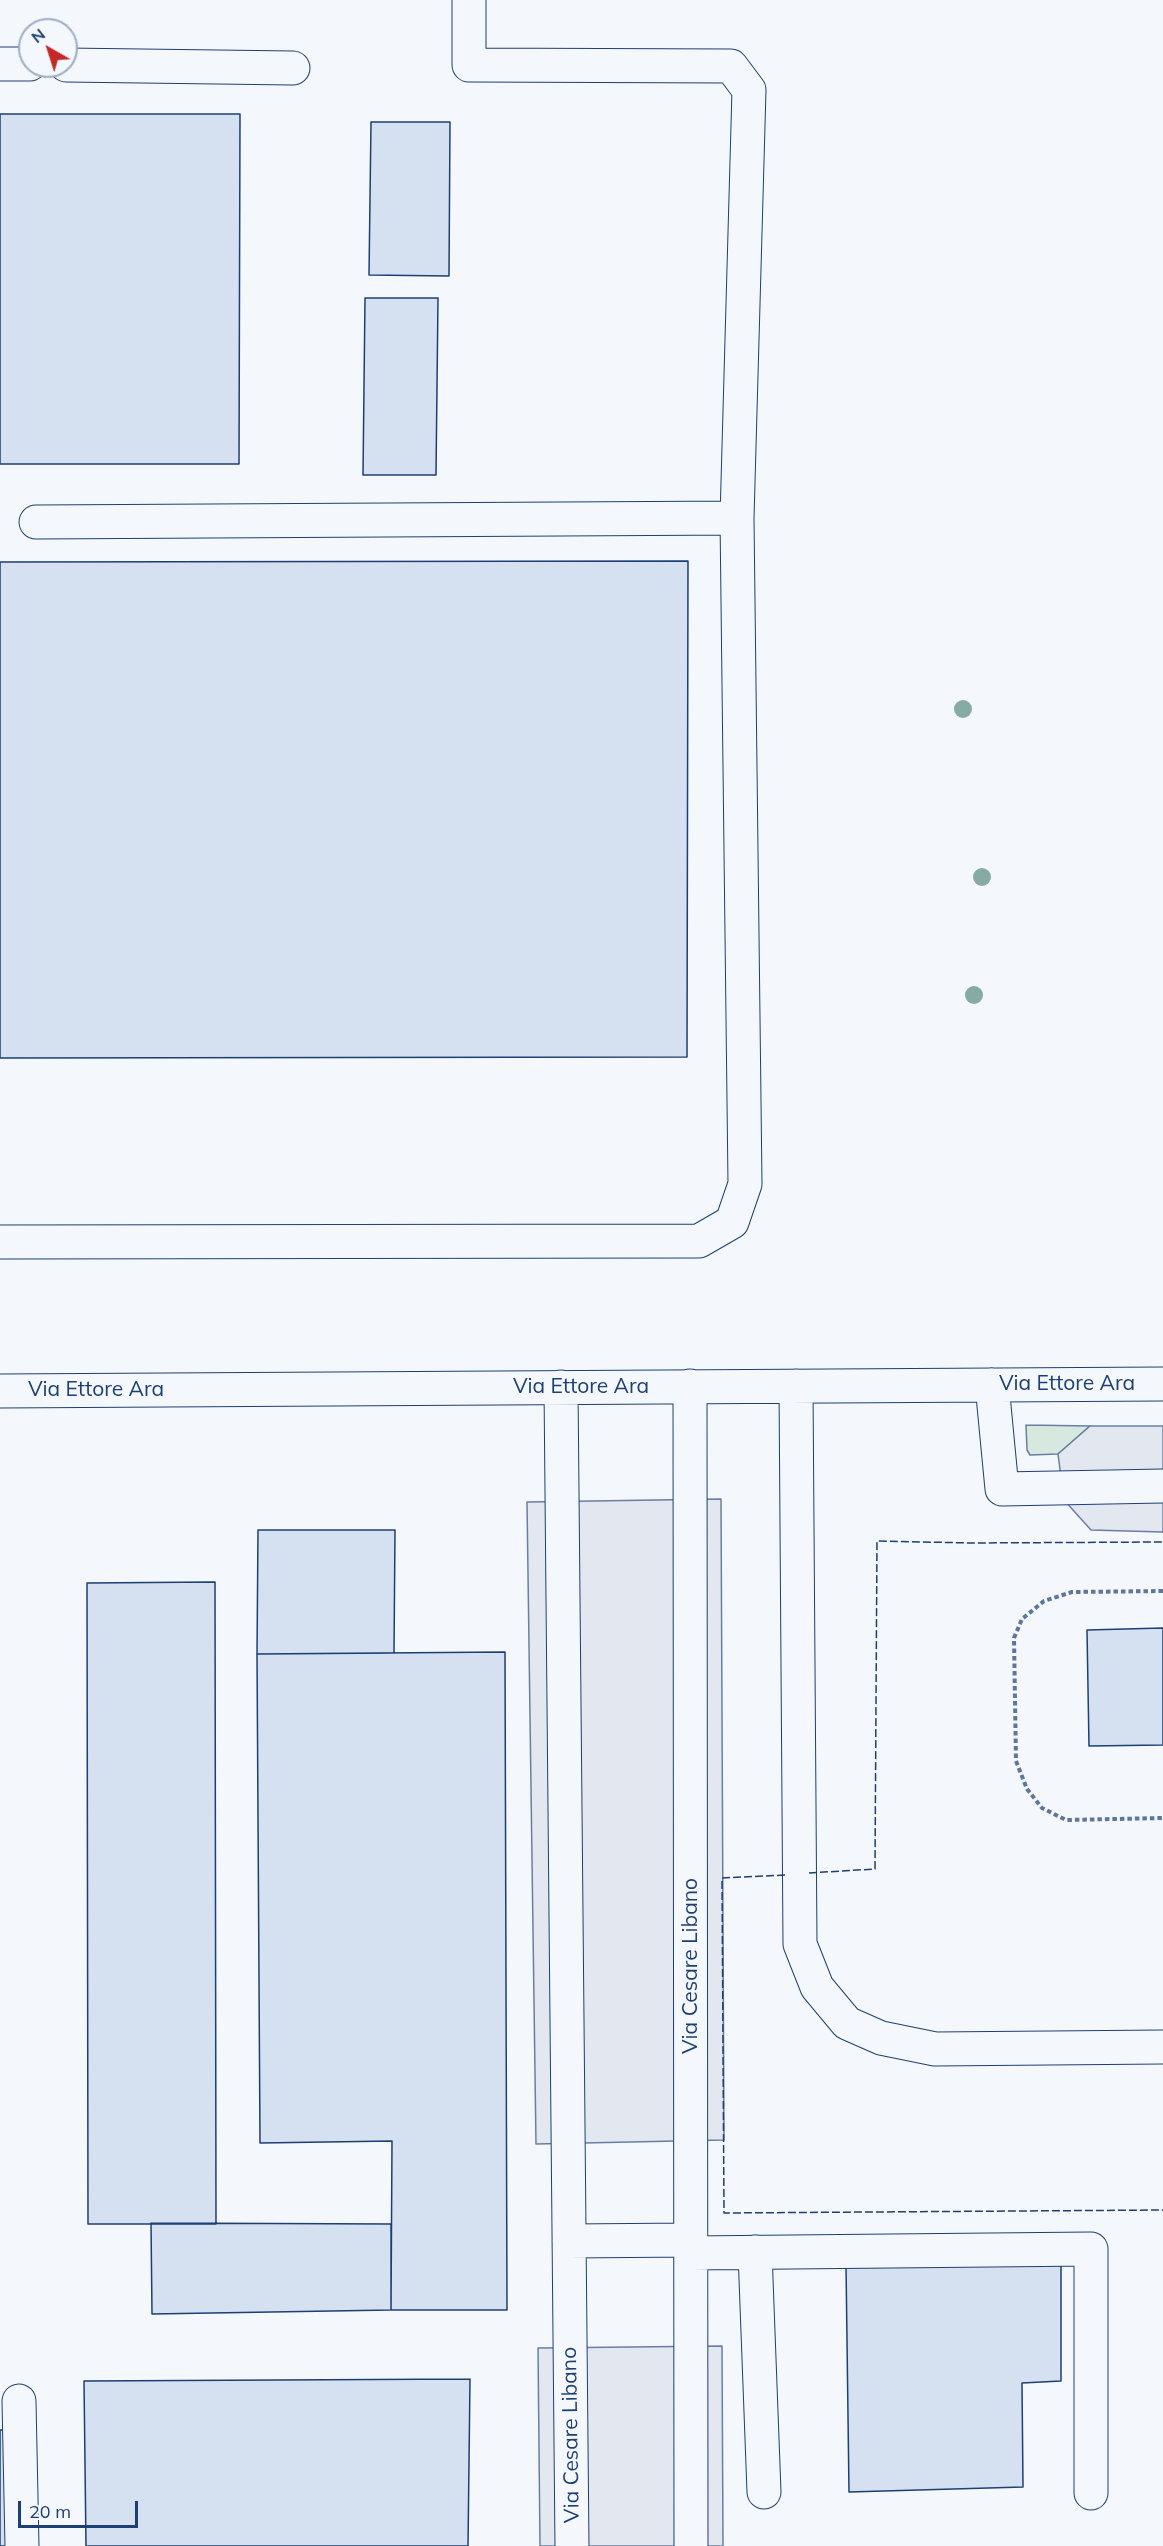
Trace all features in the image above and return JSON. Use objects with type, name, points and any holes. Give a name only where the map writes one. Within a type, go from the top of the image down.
[{"type":"street","points":[[0,1242],[699,1241],[732,1222],[745,1184],[737,518],[749,90],[731,66],[469,65],[469,0]]},
{"type":"street","points":[[0,64],[18,64]]},
{"type":"street","points":[[78,65],[293,68]]},
{"type":"street","points":[[36,522],[737,518]]},
{"type":"street","name":"Via Ettore Ara","points":[[0,1391],[1163,1384]]},
{"type":"street","points":[[992,1385],[1002,1489],[1163,1486]]},
{"type":"street","name":"Via Cesare Libano","points":[[690,1386],[691,2546]]},
{"type":"street","points":[[796,1386],[800,1944],[817,1987],[848,2023],[881,2038],[935,2049],[1163,2047]]},
{"type":"street","name":"Via Cesare Libano","points":[[561,1387],[572,2546]]},
{"type":"street","points":[[570,2241],[691,2246],[755,2252],[1091,2249],[1091,2493]]},
{"type":"street","points":[[755,2252],[764,2492]]},
{"type":"street","points":[[19,2401],[22,2546]]},
{"type":"path","points":[[1163,1591],[1072,1592],[1044,1601],[1022,1619],[1014,1638],[1016,1761],[1027,1789],[1042,1808],[1066,1820],[1163,1818]]},
{"type":"shaded area","points":[[1026,1425],[1090,1426],[1058,1454],[1030,1455],[1027,1450]]},
{"type":"shaded area","points":[[1090,1426],[1163,1426],[1163,1532],[1091,1530],[1064,1500],[1058,1454]]},
{"type":"shaded area","points":[[721,1499],[724,2140],[536,2144],[527,1502]]},
{"type":"shaded area","points":[[722,2346],[723,2546],[540,2546],[538,2348]]},
{"type":"building","points":[[0,114],[240,114],[239,464],[0,464]]},
{"type":"building","points":[[371,122],[450,122],[449,276],[369,275]]},
{"type":"building","points":[[365,298],[438,298],[436,475],[363,475]]},
{"type":"building","points":[[688,561],[687,1057],[0,1058],[0,562]]},
{"type":"building","points":[[258,1530],[395,1530],[394,1653],[257,1654]]},
{"type":"building","points":[[215,1582],[216,2224],[88,2224],[87,1583]]},
{"type":"building","points":[[1163,1628],[1163,1745],[1089,1746],[1087,1630]]},
{"type":"building","points":[[505,1652],[507,2310],[391,2310],[392,2141],[260,2143],[257,1654]]},
{"type":"building","points":[[151,2223],[391,2224],[391,2310],[152,2314]]},
{"type":"building","points":[[846,2264],[1061,2264],[1061,2381],[1022,2383],[1023,2487],[849,2492]]},
{"type":"building","points":[[470,2379],[468,2546],[86,2546],[84,2381]]},
{"type":"building","points":[[0,2430],[6,2430],[6,2546],[0,2546]]},
{"type":"fence","points":[[809,1873],[875,1869],[877,1541],[1163,1542]]},
{"type":"fence","points":[[785,1875],[722,1878],[724,2213],[1163,2210]]}]
